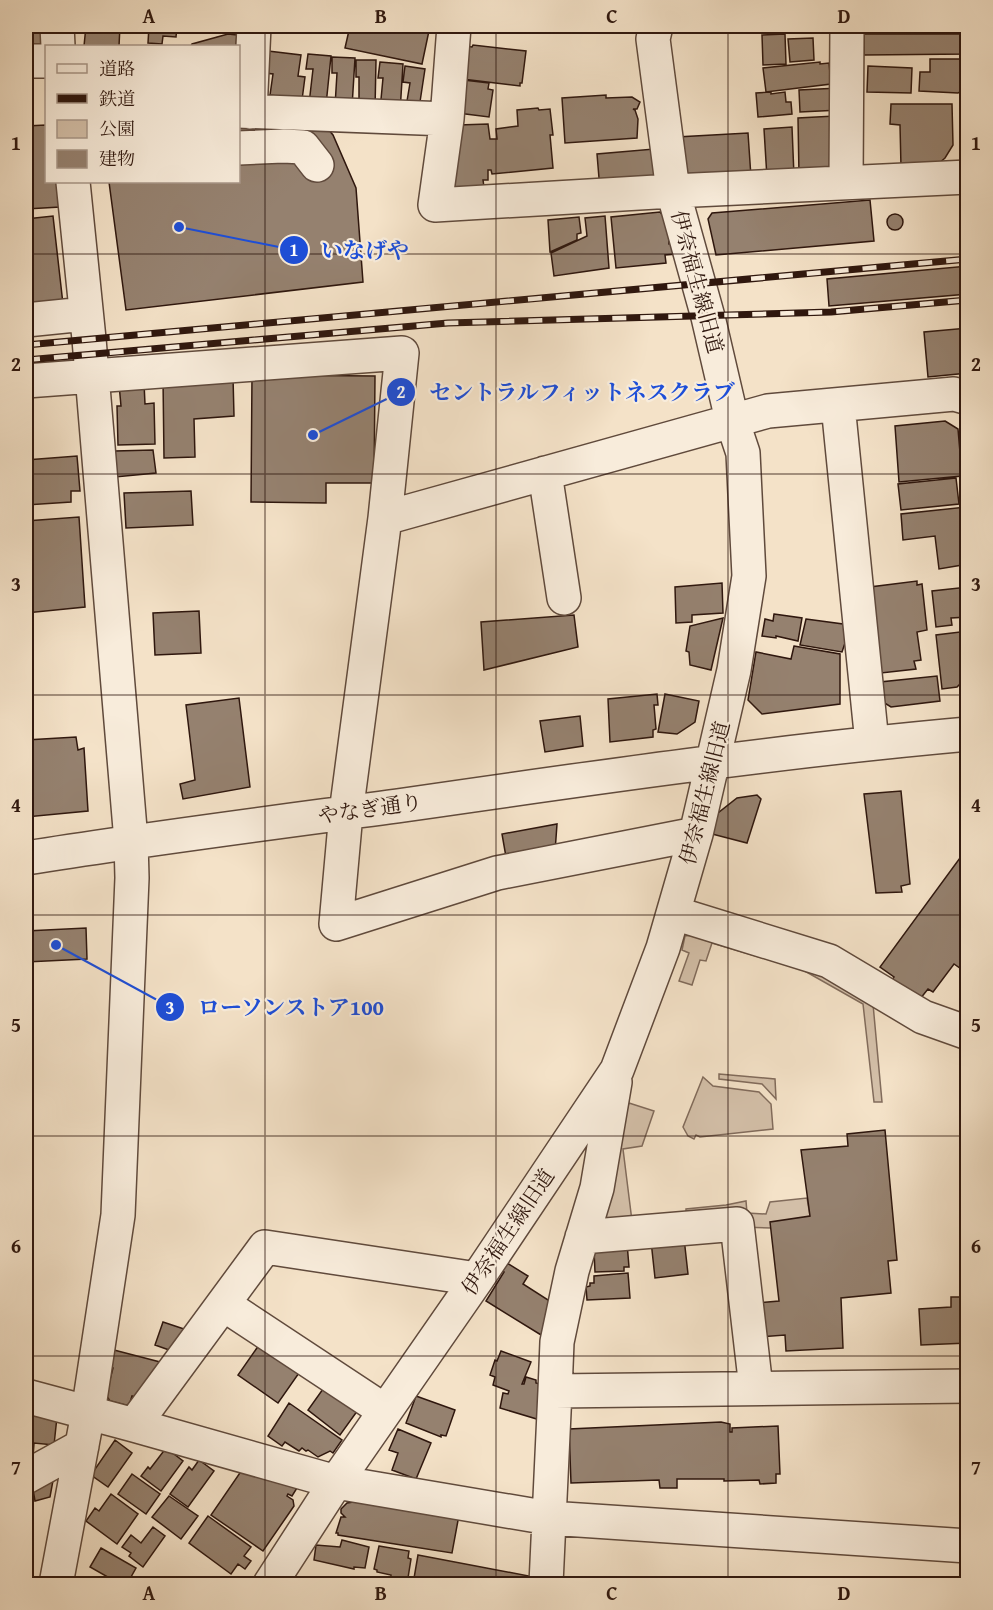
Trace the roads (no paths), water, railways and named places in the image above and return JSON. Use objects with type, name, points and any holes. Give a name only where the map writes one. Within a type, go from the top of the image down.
[{"type":"street","points":[[57,26],[58,45]]},
{"type":"street","points":[[254,26],[244,112],[447,119]]},
{"type":"street","points":[[454,26],[447,119],[435,205],[673,191],[654,39],[656,26]]},
{"type":"street","points":[[846,182],[847,26]]},
{"type":"street","points":[[26,61],[45,61]]},
{"type":"street","points":[[240,148],[303,147],[316,165]]},
{"type":"street","name":"伊奈福生線旧道","points":[[270,1584],[336,1482],[477,1279],[616,1070],[650,987],[674,914],[714,761],[734,670],[749,576],[743,453],[732,420],[708,317],[673,191],[968,177]]},
{"type":"street","points":[[56,1584],[88,1413],[118,1215],[132,878],[131,841],[92,375],[73,183]]},
{"type":"street","points":[[26,320],[85,314]]},
{"type":"street","points":[[26,381],[402,353],[385,518],[346,813],[336,924],[497,873],[696,834]]},
{"type":"street","points":[[385,518],[768,411],[954,394],[968,398]]},
{"type":"street","points":[[838,405],[872,743]]},
{"type":"street","points":[[545,473],[564,598]]},
{"type":"street","name":"やなぎ通り","points":[[26,858],[131,841],[714,761],[968,734]]},
{"type":"street","points":[[674,914],[830,962],[923,1017],[968,1033]]},
{"type":"street","points":[[546,1584],[557,1342],[572,1271],[597,1188],[616,1070]]},
{"type":"street","points":[[582,1237],[737,1224],[756,1388]]},
{"type":"street","points":[[134,1425],[265,1247],[477,1279]]},
{"type":"street","points":[[223,1304],[386,1411]]},
{"type":"street","points":[[555,1391],[968,1386]]},
{"type":"street","points":[[26,1396],[336,1482],[549,1518],[968,1545]]},
{"type":"street","points":[[26,1477],[82,1446]]},
{"type":"railway","points":[[26,345],[968,259]]},
{"type":"railway","points":[[26,360],[448,323],[831,312],[968,300]]},
{"type":"place","name":"いなげや","points":[[179,227]]},
{"type":"place","name":"セントラルフィットネスクラブ","points":[[313,435]]},
{"type":"place","name":"ローソンストア100","points":[[56,945]]}]
